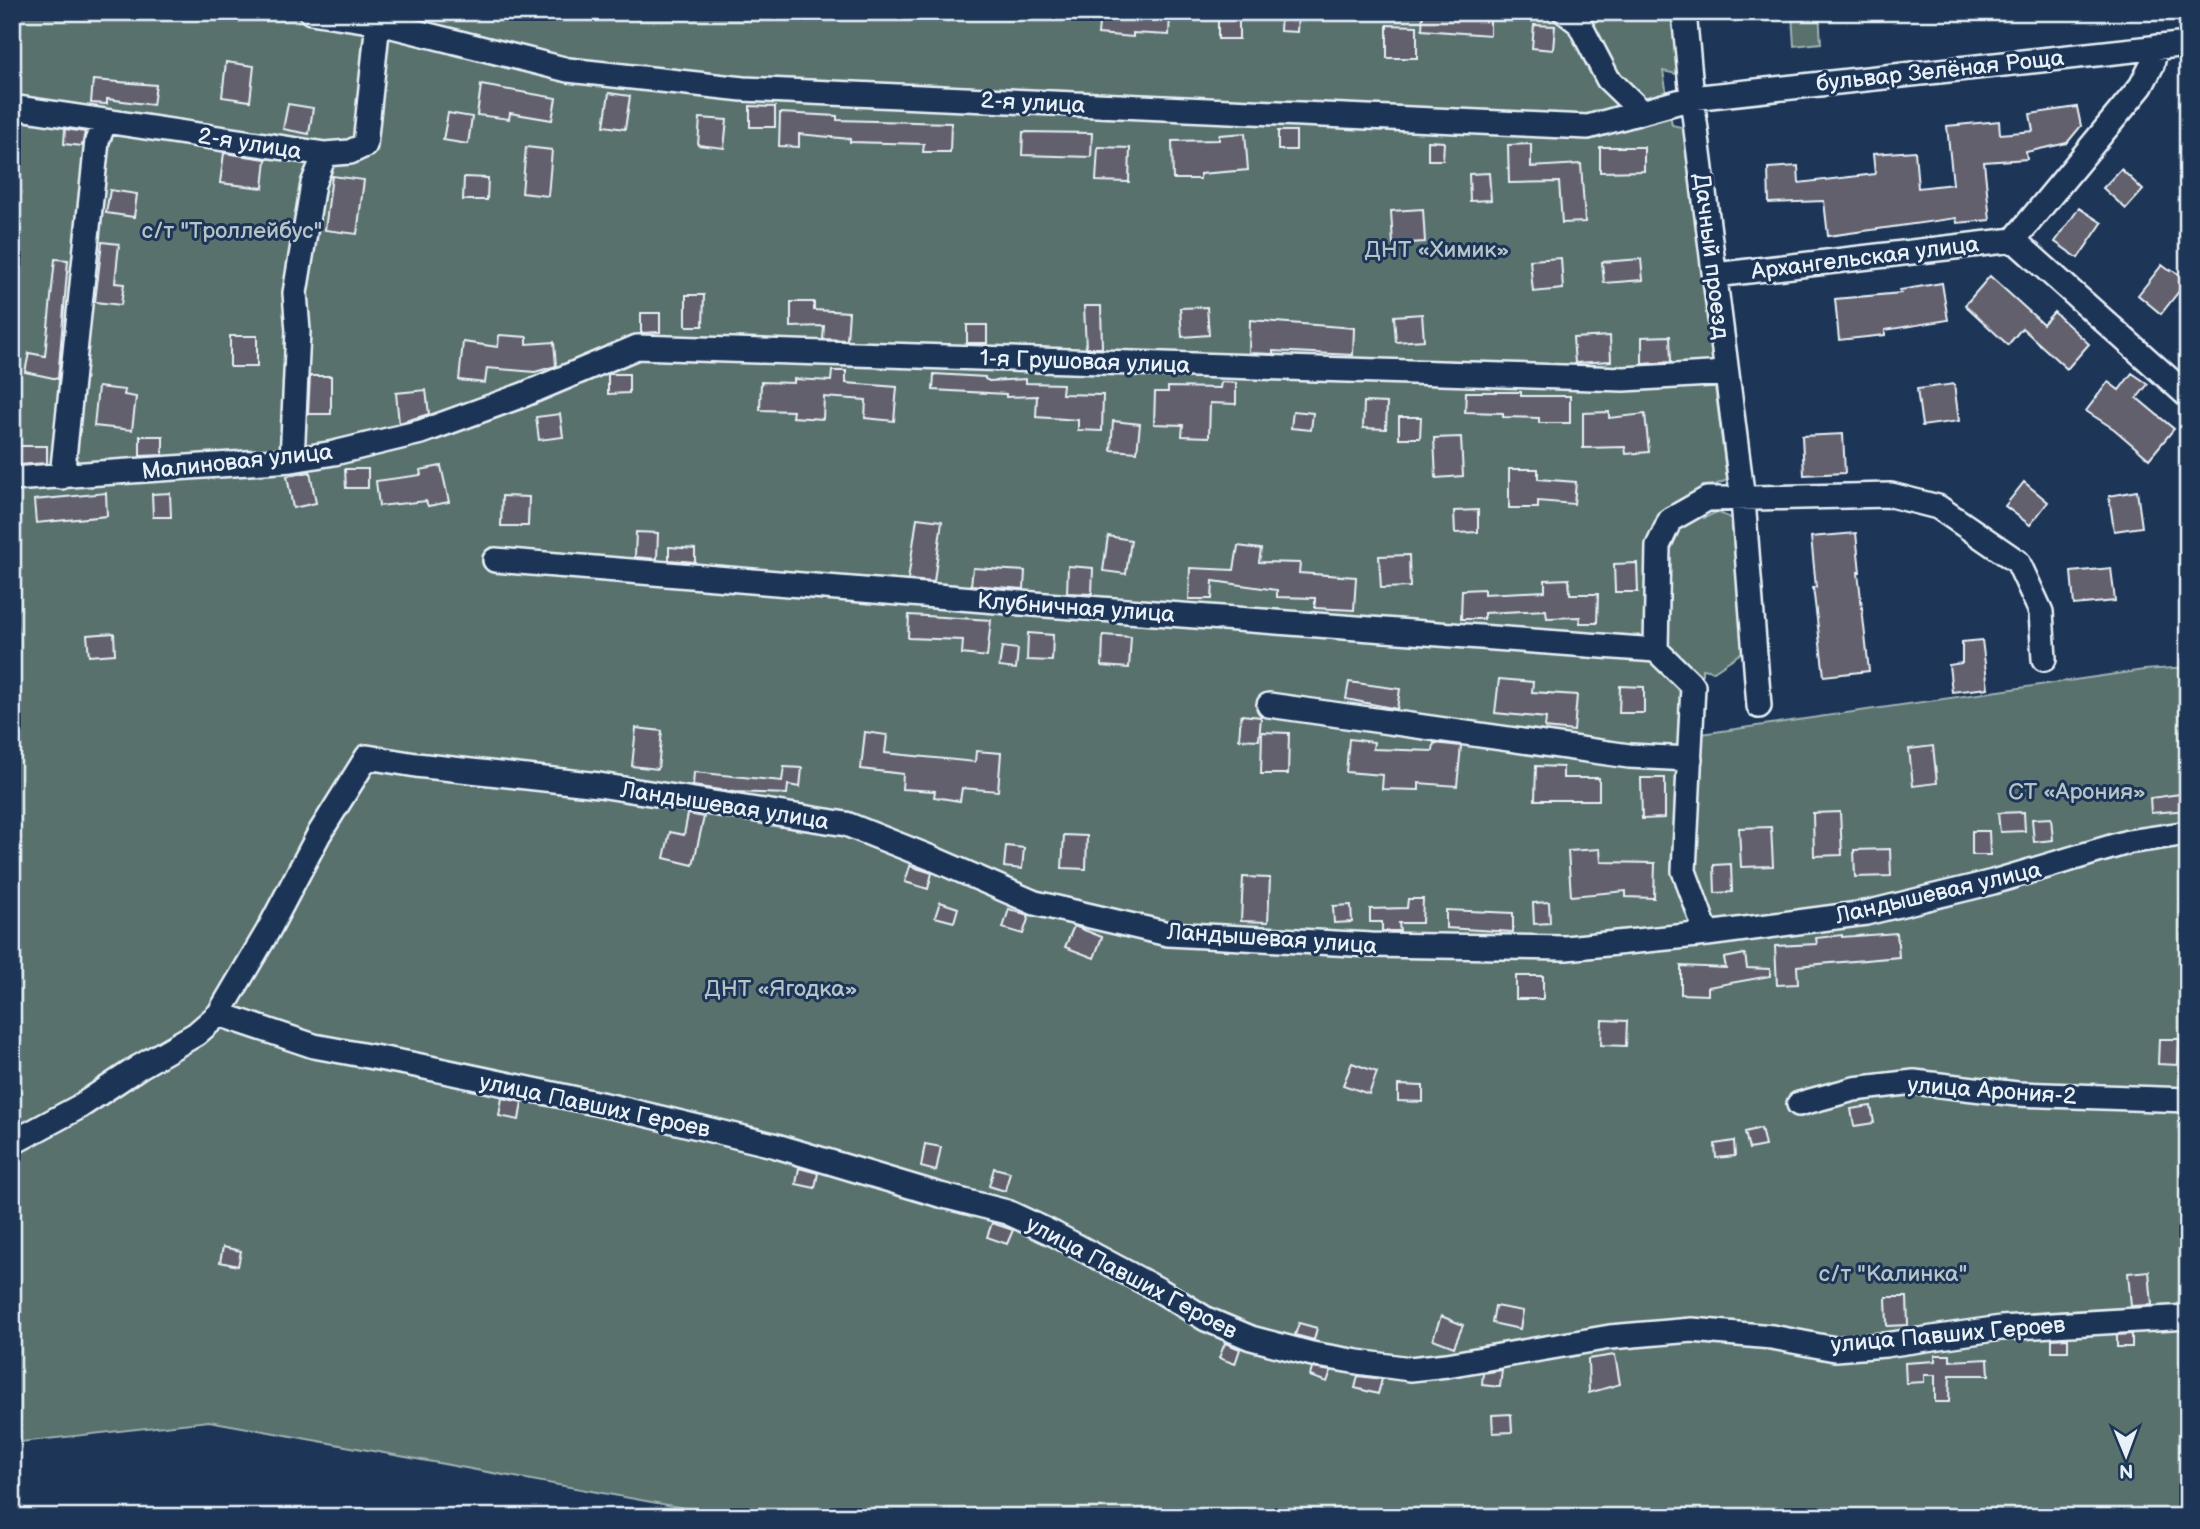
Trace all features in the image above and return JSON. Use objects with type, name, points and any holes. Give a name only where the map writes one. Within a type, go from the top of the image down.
[{"type":"street","name":"2-я улица","points":[[311,12],[377,17],[568,69],[743,89],[1588,127],[1692,98]]},
{"type":"street","points":[[1565,12],[1579,23],[1608,79],[1643,112]]},
{"type":"street","name":"Дачный проезд","points":[[1684,12],[1692,98],[1743,500],[1759,706]]},
{"type":"street","name":"2-я улица","points":[[12,107],[325,154],[350,152],[365,145],[377,17]]},
{"type":"street","name":"бульвар Зелёная Роща","points":[[1692,98],[2188,44]]},
{"type":"street","points":[[2156,47],[2152,65],[2141,86],[2014,240],[2188,396]]},
{"type":"street","points":[[62,477],[97,141],[105,121]]},
{"type":"street","points":[[292,460],[298,331],[295,293],[313,184],[325,154]]},
{"type":"street","name":"Архангельская улица","points":[[1715,275],[2014,240]]},
{"type":"street","name":"1-я Грушовая улица","points":[[457,419],[523,395],[637,347],[1624,379],[1727,373]]},
{"type":"street","name":"Малиновая улица","points":[[12,479],[292,460],[421,432],[457,419]]},
{"type":"street","points":[[1707,934],[1685,872],[1693,686],[1656,650],[1658,546],[1670,520],[1707,499],[1891,495],[1938,507],[2018,562],[2041,612],[2044,659]]},
{"type":"street","name":"Клубничная улица","points":[[495,560],[1018,603],[1656,650]]},
{"type":"street","points":[[1269,705],[1629,756],[1690,759]]},
{"type":"street","name":"Ландышевая улица","points":[[219,1014],[268,932],[319,834],[367,757],[599,785],[846,824],[1035,903],[1168,934],[1371,945],[1566,948],[1707,934],[1866,913],[1993,882],[2128,842],[2188,833]]},
{"type":"street","points":[[12,1143],[79,1107],[139,1066],[196,1034],[219,1014]]},
{"type":"street","name":"улица Павших Героев","points":[[219,1014],[314,1046],[620,1108],[774,1145],[940,1195],[1007,1212],[1054,1234],[1228,1329],[1300,1351],[1358,1362],[1410,1369],[1435,1367],[1610,1337],[1692,1330],[1772,1336],[1836,1349],[1885,1345],[2001,1328],[2188,1317]]},
{"type":"street","name":"улица Арония-2","points":[[1799,1104],[1854,1089],[1914,1082],[2017,1094],[2188,1100]]},
{"type":"green space","points":[[12,12],[1684,12],[1686,76],[1663,71],[1672,125],[1694,130],[1717,358],[1708,364],[1694,386],[1715,386],[1727,480],[1703,486],[1704,518],[1717,512],[1731,518],[1744,651],[1714,671],[1702,669],[1701,734],[2144,670],[2188,667],[2188,1517],[733,1517],[209,1421],[12,1443]]},
{"type":"green space","points":[[1819,12],[1821,43],[1794,46],[1792,14]]},
{"type":"building","points":[[1140,12],[1170,12],[1169,35],[1133,33],[1133,37],[1098,34],[1100,13],[1140,16]]},
{"type":"building","points":[[1218,12],[1239,12],[1239,39],[1218,39]]},
{"type":"building","points":[[1281,12],[1298,12],[1297,32],[1280,31]]},
{"type":"building","points":[[1423,12],[1490,13],[1490,35],[1422,30]]},
{"type":"building","points":[[1387,25],[1417,26],[1417,58],[1387,58]]},
{"type":"building","points":[[1534,25],[1555,26],[1553,50],[1532,48]]},
{"type":"building","points":[[226,62],[254,66],[250,101],[222,97]]},
{"type":"building","points":[[93,80],[156,85],[153,105],[107,99],[107,104],[91,103]]},
{"type":"building","points":[[481,85],[556,98],[552,120],[510,113],[509,119],[477,115]]},
{"type":"building","points":[[609,93],[630,96],[625,129],[604,126]]},
{"type":"building","points":[[288,104],[313,108],[309,134],[283,129]]},
{"type":"building","points":[[750,106],[775,107],[775,127],[750,127]]},
{"type":"building","points":[[2077,107],[2081,126],[2067,143],[2026,152],[2027,159],[1984,162],[1990,220],[1957,223],[1956,218],[1828,236],[1824,201],[1769,203],[1768,168],[1798,166],[1799,183],[1875,174],[1873,154],[1915,151],[1918,188],[1953,184],[1947,126],[1999,121],[2000,134],[2033,131],[2030,114]]},
{"type":"building","points":[[448,113],[472,117],[468,144],[443,140]]},
{"type":"building","points":[[780,113],[837,116],[837,120],[951,123],[950,152],[923,152],[924,144],[850,142],[850,139],[799,134],[799,147],[779,146]]},
{"type":"building","points":[[700,118],[727,120],[724,148],[698,145]]},
{"type":"building","points":[[65,129],[85,132],[82,146],[64,144]]},
{"type":"building","points":[[1278,131],[1296,131],[1296,150],[1278,150]]},
{"type":"building","points":[[1023,132],[1092,133],[1091,157],[1022,155]]},
{"type":"building","points":[[1245,133],[1248,170],[1200,174],[1200,179],[1173,179],[1172,141],[1219,140],[1219,135]]},
{"type":"building","points":[[1428,141],[1444,142],[1443,160],[1428,160]]},
{"type":"building","points":[[1531,144],[1531,167],[1581,164],[1585,222],[1562,223],[1559,182],[1509,183],[1508,145]]},
{"type":"building","points":[[526,147],[552,150],[548,196],[522,193]]},
{"type":"building","points":[[1098,147],[1130,148],[1129,182],[1096,181]]},
{"type":"building","points":[[1600,147],[1644,147],[1644,171],[1600,172]]},
{"type":"building","points":[[224,153],[266,159],[263,188],[220,183]]},
{"type":"building","points":[[2121,169],[2143,190],[2126,209],[2103,188]]},
{"type":"building","points":[[1489,173],[1491,200],[1470,201],[1469,174]]},
{"type":"building","points":[[332,176],[364,180],[357,234],[325,230]]},
{"type":"building","points":[[464,177],[488,178],[487,200],[463,200]]},
{"type":"building","points":[[110,190],[137,194],[134,217],[106,213]]},
{"type":"building","points":[[2079,208],[2102,223],[2078,258],[2055,242]]},
{"type":"building","points":[[1423,209],[1425,242],[1393,244],[1391,211]]},
{"type":"building","points":[[102,242],[119,244],[115,283],[124,284],[121,305],[95,302]]},
{"type":"building","points":[[1561,258],[1563,289],[1533,292],[1530,260]]},
{"type":"building","points":[[55,259],[68,260],[58,379],[25,372],[29,353],[45,356]]},
{"type":"building","points":[[1641,259],[1643,280],[1604,283],[1602,262]]},
{"type":"building","points":[[2162,265],[2187,281],[2161,314],[2138,295]]},
{"type":"building","points":[[1990,276],[2043,324],[2054,312],[2089,344],[2067,369],[2022,328],[2008,345],[1965,305]]},
{"type":"building","points":[[1942,283],[1948,320],[1885,330],[1885,335],[1839,340],[1835,299],[1901,293],[1900,290]]},
{"type":"building","points":[[686,295],[704,295],[703,326],[686,326]]},
{"type":"building","points":[[791,302],[814,302],[814,310],[849,312],[847,340],[823,339],[824,326],[791,327]]},
{"type":"building","points":[[1084,306],[1101,306],[1102,348],[1086,348]]},
{"type":"building","points":[[1207,307],[1209,335],[1182,337],[1180,308]]},
{"type":"building","points":[[641,313],[660,313],[660,332],[641,333]]},
{"type":"building","points":[[1422,314],[1424,340],[1396,342],[1394,316]]},
{"type":"building","points":[[1250,320],[1354,328],[1353,355],[1273,351],[1273,354],[1249,353]]},
{"type":"building","points":[[967,325],[987,325],[987,343],[967,343]]},
{"type":"building","points":[[499,335],[527,337],[527,344],[554,342],[556,366],[535,372],[487,368],[485,383],[459,380],[463,342],[498,347]]},
{"type":"building","points":[[230,336],[257,336],[257,367],[230,367]]},
{"type":"building","points":[[1610,336],[1611,361],[1575,363],[1573,338]]},
{"type":"building","points":[[1670,336],[1671,362],[1642,364],[1642,337]]},
{"type":"building","points":[[832,371],[846,371],[846,383],[897,387],[894,421],[865,418],[866,400],[824,397],[823,419],[792,417],[793,411],[760,410],[761,382],[794,383],[794,379],[831,381]]},
{"type":"building","points":[[2132,373],[2148,384],[2137,398],[2174,429],[2149,459],[2114,429],[2086,411],[2108,382],[2119,390]]},
{"type":"building","points":[[608,374],[629,374],[629,393],[608,394]]},
{"type":"building","points":[[934,374],[985,377],[989,381],[1026,379],[1026,383],[1063,384],[1062,394],[1103,395],[1102,431],[1078,430],[1078,420],[1036,417],[1037,396],[1006,397],[1006,394],[933,390]]},
{"type":"building","points":[[310,376],[331,376],[331,414],[308,414]]},
{"type":"building","points":[[1221,382],[1236,383],[1236,404],[1210,403],[1209,437],[1182,436],[1183,425],[1154,424],[1155,392],[1168,392],[1168,387],[1220,388]]},
{"type":"building","points":[[1954,384],[1959,421],[1922,426],[1917,389]]},
{"type":"building","points":[[98,387],[125,390],[124,395],[136,397],[132,430],[94,426]]},
{"type":"building","points":[[426,390],[429,414],[399,423],[396,393]]},
{"type":"building","points":[[1466,392],[1521,392],[1521,396],[1570,396],[1570,423],[1539,423],[1539,418],[1465,412]]},
{"type":"building","points":[[1364,402],[1387,403],[1386,429],[1363,428]]},
{"type":"building","points":[[1293,411],[1313,413],[1311,430],[1291,428]]},
{"type":"building","points":[[1609,412],[1609,418],[1645,414],[1649,452],[1626,454],[1625,447],[1583,448],[1583,413]]},
{"type":"building","points":[[560,414],[563,437],[539,440],[536,417]]},
{"type":"building","points":[[1399,417],[1421,417],[1420,438],[1399,438]]},
{"type":"building","points":[[1113,421],[1140,424],[1137,452],[1111,450]]},
{"type":"building","points":[[1843,434],[1845,473],[1804,475],[1802,436]]},
{"type":"building","points":[[140,436],[163,436],[163,455],[140,456]]},
{"type":"building","points":[[1461,437],[1463,476],[1436,478],[1434,438]]},
{"type":"building","points":[[18,446],[47,446],[47,463],[18,465]]},
{"type":"building","points":[[441,466],[449,502],[428,506],[426,501],[379,506],[376,481],[421,475],[420,470]]},
{"type":"building","points":[[345,469],[368,469],[368,488],[346,488]]},
{"type":"building","points":[[1509,469],[1538,469],[1538,479],[1576,482],[1574,504],[1538,501],[1538,508],[1509,508]]},
{"type":"building","points":[[310,472],[316,503],[293,508],[287,476]]},
{"type":"building","points":[[2024,482],[2048,502],[2030,525],[2005,506]]},
{"type":"building","points":[[2137,491],[2142,527],[2114,531],[2109,496]]},
{"type":"building","points":[[106,493],[107,516],[36,523],[34,500]]},
{"type":"building","points":[[170,493],[171,517],[153,517],[152,494]]},
{"type":"building","points":[[502,496],[529,497],[528,526],[501,526]]},
{"type":"building","points":[[1478,510],[1478,532],[1455,533],[1454,511]]},
{"type":"building","points":[[917,518],[942,521],[934,582],[908,580]]},
{"type":"building","points":[[636,532],[658,533],[657,559],[635,557]]},
{"type":"building","points":[[1856,533],[1869,671],[1824,676],[1813,587],[1816,587],[1811,537]]},
{"type":"building","points":[[1108,536],[1131,540],[1126,574],[1103,571]]},
{"type":"building","points":[[1238,546],[1261,549],[1259,562],[1300,563],[1299,573],[1356,577],[1354,610],[1315,608],[1315,598],[1277,597],[1277,590],[1213,581],[1212,599],[1189,599],[1190,568],[1234,570]]},
{"type":"building","points":[[669,547],[695,549],[695,562],[669,560]]},
{"type":"building","points":[[1409,555],[1410,587],[1381,588],[1379,556]]},
{"type":"building","points":[[1637,563],[1638,592],[1615,592],[1614,564]]},
{"type":"building","points":[[1068,566],[1093,568],[1092,594],[1067,593]]},
{"type":"building","points":[[973,568],[1025,571],[1024,589],[971,585]]},
{"type":"building","points":[[2111,568],[2115,601],[2074,605],[2071,572]]},
{"type":"building","points":[[1569,579],[1570,594],[1598,594],[1597,623],[1580,623],[1580,617],[1547,618],[1546,610],[1484,613],[1484,619],[1461,619],[1462,590],[1484,589],[1484,594],[1545,591],[1545,580]]},
{"type":"building","points":[[909,615],[991,620],[987,657],[962,654],[963,640],[908,638]]},
{"type":"building","points":[[114,633],[115,654],[89,656],[87,635]]},
{"type":"building","points":[[1028,633],[1053,635],[1052,661],[1027,660]]},
{"type":"building","points":[[1103,635],[1131,637],[1129,668],[1102,666]]},
{"type":"building","points":[[1982,640],[1988,688],[1952,692],[1949,665],[1962,663],[1962,642]]},
{"type":"building","points":[[1002,647],[1018,649],[1016,669],[999,667]]},
{"type":"building","points":[[1499,679],[1533,682],[1532,692],[1577,695],[1574,731],[1545,728],[1546,718],[1495,713]]},
{"type":"building","points":[[1349,682],[1400,689],[1397,709],[1346,699]]},
{"type":"building","points":[[1620,686],[1644,687],[1644,713],[1619,713]]},
{"type":"building","points":[[1241,715],[1261,717],[1259,740],[1239,739]]},
{"type":"building","points":[[636,728],[662,731],[658,769],[632,766]]},
{"type":"building","points":[[865,732],[887,735],[885,753],[975,762],[976,751],[1001,753],[998,791],[962,788],[960,801],[934,797],[935,791],[902,789],[903,774],[861,769]]},
{"type":"building","points":[[1262,732],[1289,733],[1288,774],[1261,774]]},
{"type":"building","points":[[1349,739],[1374,742],[1373,749],[1433,751],[1434,743],[1461,746],[1457,786],[1419,783],[1419,790],[1382,789],[1383,775],[1346,772]]},
{"type":"building","points":[[1933,746],[1937,783],[1913,786],[1909,749]]},
{"type":"building","points":[[1536,766],[1563,767],[1563,778],[1599,778],[1599,800],[1535,800]]},
{"type":"building","points":[[784,767],[802,768],[800,787],[788,785],[787,794],[734,792],[693,786],[694,772],[782,781]]},
{"type":"building","points":[[1641,778],[1665,778],[1665,818],[1642,819]]},
{"type":"building","points":[[2188,793],[2188,810],[2151,813],[2150,798]]},
{"type":"building","points":[[1840,812],[1842,855],[1814,856],[1813,813]]},
{"type":"building","points":[[2024,812],[2025,831],[2000,832],[1998,813]]},
{"type":"building","points":[[688,814],[704,817],[693,865],[664,858],[670,832],[684,835]]},
{"type":"building","points":[[2051,818],[2053,840],[2034,842],[2032,819]]},
{"type":"building","points":[[1771,827],[1773,866],[1741,867],[1739,828]]},
{"type":"building","points":[[1972,831],[1989,831],[1990,855],[1972,855]]},
{"type":"building","points":[[1064,835],[1087,836],[1086,869],[1062,868]]},
{"type":"building","points":[[1006,846],[1024,848],[1022,869],[1004,867]]},
{"type":"building","points":[[1600,849],[1601,862],[1655,863],[1654,898],[1626,897],[1626,891],[1571,896],[1568,851]]},
{"type":"building","points":[[1890,849],[1891,876],[1855,877],[1854,850]]},
{"type":"building","points":[[1731,864],[1732,892],[1715,893],[1714,865]]},
{"type":"building","points":[[910,866],[932,873],[928,889],[905,882]]},
{"type":"building","points":[[1243,877],[1270,878],[1268,922],[1241,921]]},
{"type":"building","points":[[1408,899],[1423,899],[1422,923],[1399,923],[1400,931],[1382,931],[1382,922],[1370,922],[1370,909],[1407,908]]},
{"type":"building","points":[[940,902],[958,908],[954,922],[935,917]]},
{"type":"building","points":[[1549,902],[1550,923],[1534,924],[1533,903]]},
{"type":"building","points":[[1351,905],[1352,922],[1334,923],[1333,906]]},
{"type":"building","points":[[1009,909],[1029,916],[1023,934],[1003,928]]},
{"type":"building","points":[[1446,910],[1513,913],[1513,932],[1446,928]]},
{"type":"building","points":[[1074,926],[1102,937],[1094,958],[1065,947]]},
{"type":"building","points":[[1897,933],[1899,957],[1797,966],[1798,984],[1777,985],[1775,946],[1817,944],[1816,938],[1842,935]]},
{"type":"building","points":[[1745,954],[1747,968],[1770,969],[1770,976],[1708,987],[1708,995],[1681,994],[1681,966],[1726,968],[1724,958]]},
{"type":"building","points":[[1516,976],[1543,976],[1543,999],[1516,999]]},
{"type":"building","points":[[1602,1020],[1627,1021],[1626,1046],[1601,1045]]},
{"type":"building","points":[[2159,1039],[2179,1039],[2178,1065],[2158,1064]]},
{"type":"building","points":[[1352,1063],[1377,1072],[1369,1094],[1343,1085]]},
{"type":"building","points":[[1398,1085],[1423,1086],[1423,1102],[1398,1101]]},
{"type":"building","points":[[502,1098],[522,1102],[519,1120],[499,1116]]},
{"type":"building","points":[[1871,1106],[1874,1123],[1854,1126],[1851,1109]]},
{"type":"building","points":[[1761,1128],[1765,1146],[1749,1149],[1745,1132]]},
{"type":"building","points":[[1734,1141],[1735,1156],[1716,1158],[1715,1144]]},
{"type":"building","points":[[925,1144],[941,1147],[936,1171],[921,1167]]},
{"type":"building","points":[[799,1168],[818,1173],[815,1188],[796,1184]]},
{"type":"building","points":[[994,1168],[1010,1172],[1005,1191],[989,1186]]},
{"type":"building","points":[[992,1223],[1013,1230],[1007,1244],[987,1237]]},
{"type":"building","points":[[223,1247],[241,1251],[238,1266],[220,1262]]},
{"type":"building","points":[[2149,1271],[2152,1305],[2131,1306],[2128,1273]]},
{"type":"building","points":[[1886,1297],[1907,1297],[1908,1325],[1887,1326]]},
{"type":"building","points":[[1495,1306],[1523,1311],[1520,1329],[1492,1323]]},
{"type":"building","points":[[1441,1316],[1463,1325],[1454,1347],[1433,1339]]},
{"type":"building","points":[[1299,1323],[1317,1328],[1314,1340],[1295,1335]]},
{"type":"building","points":[[2132,1334],[2132,1347],[2117,1347],[2117,1335]]},
{"type":"building","points":[[2068,1338],[2068,1351],[2052,1351],[2052,1339]]},
{"type":"building","points":[[1225,1343],[1240,1349],[1235,1364],[1219,1358]]},
{"type":"building","points":[[1615,1355],[1620,1384],[1589,1393],[1588,1359]]},
{"type":"building","points":[[1935,1355],[1950,1355],[1950,1361],[1988,1359],[1989,1375],[1950,1375],[1949,1402],[1935,1402],[1935,1375],[1924,1375],[1924,1382],[1906,1383],[1905,1363],[1935,1361]]},
{"type":"building","points":[[1312,1368],[1331,1371],[1327,1382],[1310,1376]]},
{"type":"building","points":[[1502,1370],[1500,1387],[1482,1385],[1483,1373]]},
{"type":"building","points":[[1358,1376],[1382,1379],[1378,1394],[1355,1388]]},
{"type":"building","points":[[1511,1414],[1512,1432],[1493,1433],[1492,1415]]},
{"type":"railway","points":[[12,1510],[64,1517]]},
{"type":"park label","name":"с/т \"Троллейбус\"","points":[[232,230]]},
{"type":"park label","name":"ДНТ «Химик»","points":[[1437,249]]},
{"type":"park label","name":"СТ «Арония»","points":[[2077,791]]},
{"type":"park label","name":"ДНТ «Ягодка»","points":[[781,988]]},
{"type":"park label","name":"с/т \"Калинка\"","points":[[1893,1273]]}]
